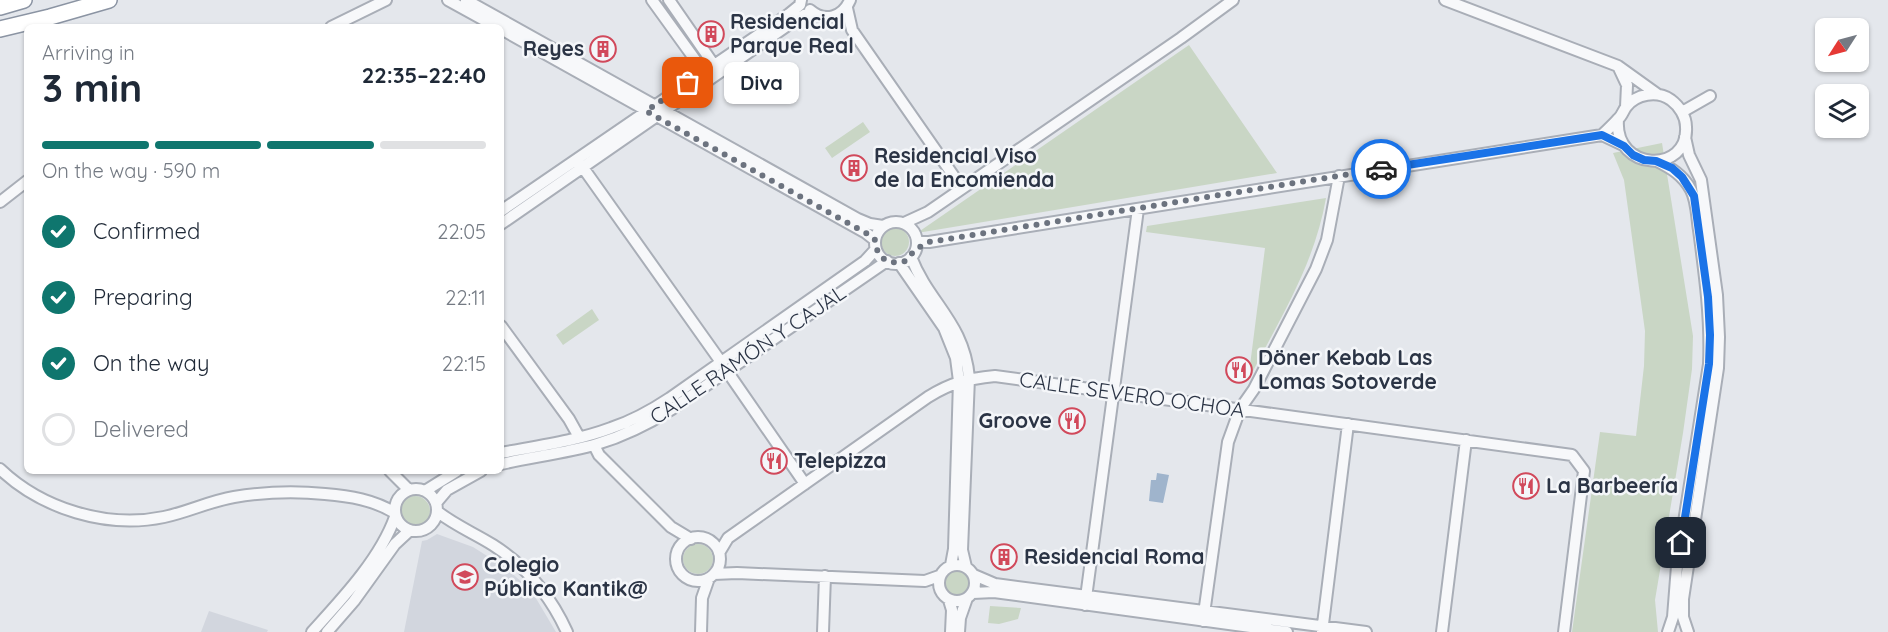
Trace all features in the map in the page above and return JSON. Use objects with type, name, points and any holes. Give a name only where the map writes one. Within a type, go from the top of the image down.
[{"type":"highway","points":[[0,6],[24,0]]},
{"type":"highway","points":[[0,29],[109,0]]},
{"type":"highway","points":[[31,24],[50,17]]},
{"type":"highway","points":[[0,35],[24,26]]},
{"type":"street","points":[[337,24],[386,0]]},
{"type":"street","points":[[448,0],[492,24]]},
{"type":"street","points":[[466,0],[866,233],[879,255],[887,261],[898,263],[944,328],[964,380],[962,550],[975,581],[960,618],[959,632]]},
{"type":"street","points":[[652,0],[704,72]]},
{"type":"street","points":[[669,0],[714,65]]},
{"type":"street","points":[[655,111],[704,72],[789,14],[803,0],[808,9],[819,16],[837,15],[848,4]]},
{"type":"street","points":[[908,226],[1233,0]]},
{"type":"street","points":[[1445,0],[1618,66],[1657,94],[1674,101],[1682,112],[1689,155],[1701,180],[1717,295],[1719,337],[1718,368],[1683,599],[1683,616],[1688,632]]},
{"type":"street","points":[[848,4],[852,30]]},
{"type":"street","points":[[504,222],[580,163],[655,111],[794,21],[804,15],[814,14]]},
{"type":"street","points":[[831,17],[852,30],[962,188]]},
{"type":"street","points":[[504,31],[858,219],[883,226],[893,222],[908,226]]},
{"type":"street","points":[[1618,66],[1627,85],[1626,107]]},
{"type":"street","points":[[898,263],[914,249],[929,242],[1602,135],[1618,120],[1626,107],[1640,96],[1657,94]]},
{"type":"street","points":[[1682,112],[1710,96]]},
{"type":"street","points":[[1618,120],[1623,145]]},
{"type":"street","points":[[1602,135],[1623,145],[1633,155],[1672,168],[1682,177],[1694,196],[1708,297],[1709,364],[1677,566],[1673,617],[1668,632]]},
{"type":"street","points":[[1656,161],[1673,154],[1685,137]]},
{"type":"street","points":[[504,209],[580,163]]},
{"type":"street","points":[[580,163],[805,484]]},
{"type":"street","points":[[1204,616],[1228,442],[1240,409],[1254,389],[1316,269],[1327,240],[1339,176]]},
{"type":"street","points":[[0,202],[24,183]]},
{"type":"street","points":[[1086,600],[1138,209]]},
{"type":"street","points":[[875,245],[883,226]]},
{"type":"street","points":[[908,226],[917,272],[951,322],[967,357],[951,565]]},
{"type":"street","name":"CALLE RAMÓN Y CAJAL","points":[[504,463],[594,445],[650,423],[865,261],[875,245]]},
{"type":"street","name":"CALLE RAMÓN Y CAJAL","points":[[504,452],[579,437],[611,428],[646,413],[724,367],[887,261]]},
{"type":"street","points":[[504,330],[569,419],[579,437]]},
{"type":"street","name":"CALLE SEVERO OCHOA","points":[[709,541],[729,538],[946,385],[995,376],[1572,454],[1584,471],[1564,632]]},
{"type":"street","points":[[1322,629],[1348,424]]},
{"type":"street","points":[[1442,632],[1466,440]]},
{"type":"street","points":[[594,445],[599,455],[671,527],[691,539]]},
{"type":"street","points":[[0,469],[24,488],[51,503],[80,514],[102,518],[129,521],[151,519],[167,517],[223,499],[258,494],[314,493],[355,498],[379,504],[395,515],[403,528],[409,531],[423,531],[434,523],[454,525]]},
{"type":"street","points":[[312,632],[388,538],[402,495],[392,474]]},
{"type":"street","points":[[425,491],[452,474]]},
{"type":"street","points":[[434,523],[437,507],[447,490],[476,474]]},
{"type":"street","points":[[379,504],[417,489],[425,491],[454,525],[495,546],[516,562],[544,592],[567,632]]},
{"type":"street","points":[[671,527],[679,550]]},
{"type":"street","points":[[327,632],[354,601],[396,544],[409,531]]},
{"type":"street","name":"CALLE SEVERO OCHOA","points":[[719,558],[729,538]]},
{"type":"street","points":[[737,573],[719,558],[709,541],[691,539],[686,541],[679,550],[678,568],[686,578],[692,580],[704,580],[712,576],[737,573],[939,582]]},
{"type":"street","points":[[701,632],[702,597],[719,558]]},
{"type":"street","points":[[1086,600],[994,592],[970,596],[962,601],[949,600],[942,594],[939,582],[944,569],[958,564],[995,584],[1086,600],[1204,616],[1366,632]]},
{"type":"street","points":[[823,632],[825,576]]},
{"type":"street","points":[[692,580],[702,597]]},
{"type":"street","points":[[949,600],[951,632]]},
{"type":"street","points":[[1204,616],[1287,632]]},
{"type":"shaded area","name":"Colegio Público Kantik@","points":[[437,534],[473,547],[506,568],[525,585],[537,600],[556,632],[404,632],[422,541]]},
{"type":"shaded area","points":[[209,611],[268,630],[267,632],[201,632]]},
{"type":"green space","points":[[1189,45],[1277,173],[917,233]]},
{"type":"green space","points":[[863,122],[870,132],[832,158],[825,148]]},
{"type":"green space","points":[[1662,143],[1693,336],[1692,369],[1683,433],[1655,600],[1658,632],[1572,632],[1600,432],[1636,436],[1644,366],[1645,331],[1624,180],[1613,153]]},
{"type":"green space","points":[[1326,198],[1313,247],[1304,270],[1248,381],[1265,248],[1146,232],[1147,226]]},
{"type":"green space","points":[[895,228],[905,232],[909,242],[905,252],[895,256],[885,252],[881,242],[885,232]]},
{"type":"green space","points":[[592,309],[599,320],[563,345],[556,335]]},
{"type":"green space","points":[[415,496],[426,500],[430,511],[426,522],[415,526],[404,522],[400,511],[404,500]]},
{"type":"green space","points":[[698,544],[709,548],[713,559],[709,570],[698,574],[687,570],[683,559],[687,548]]},
{"type":"green space","points":[[957,571],[966,574],[969,583],[966,592],[957,595],[948,592],[945,583],[948,574]]},
{"type":"green space","points":[[990,606],[1021,608],[1018,619],[999,624],[988,623]]},
{"type":"water","points":[[1157,473],[1169,475],[1163,503],[1149,501],[1151,480],[1156,480]]},
{"type":"way so far","points":[[688,83],[646,111],[866,233],[875,240],[879,255],[892,263],[905,261],[916,249],[929,242],[1381,169]]},
{"type":"place","name":"Residencial Parque Real","points":[[711,34]]},
{"type":"place","name":"Reyes","points":[[603,49]]},
{"type":"place","name":"Diva","points":[[688,83]]},
{"type":"place","name":"Residencial Viso de la Encomienda","points":[[854,168]]},
{"type":"place","name":"Döner Kebab Las Lomas Sotoverde","points":[[1239,370]]},
{"type":"place","name":"Groove","points":[[1072,421]]},
{"type":"place","name":"Telepizza","points":[[774,461]]},
{"type":"place","name":"La Barbeería","points":[[1526,486]]},
{"type":"place","name":"Residencial Roma","points":[[1004,557]]},
{"type":"place","name":"Colegio Público Kantik@","points":[[465,577]]},
{"type":"route","points":[[1381,169],[1602,135],[1624,146],[1633,155],[1672,168],[1682,177],[1694,196],[1708,297],[1710,335],[1709,364],[1681,543]]}]
